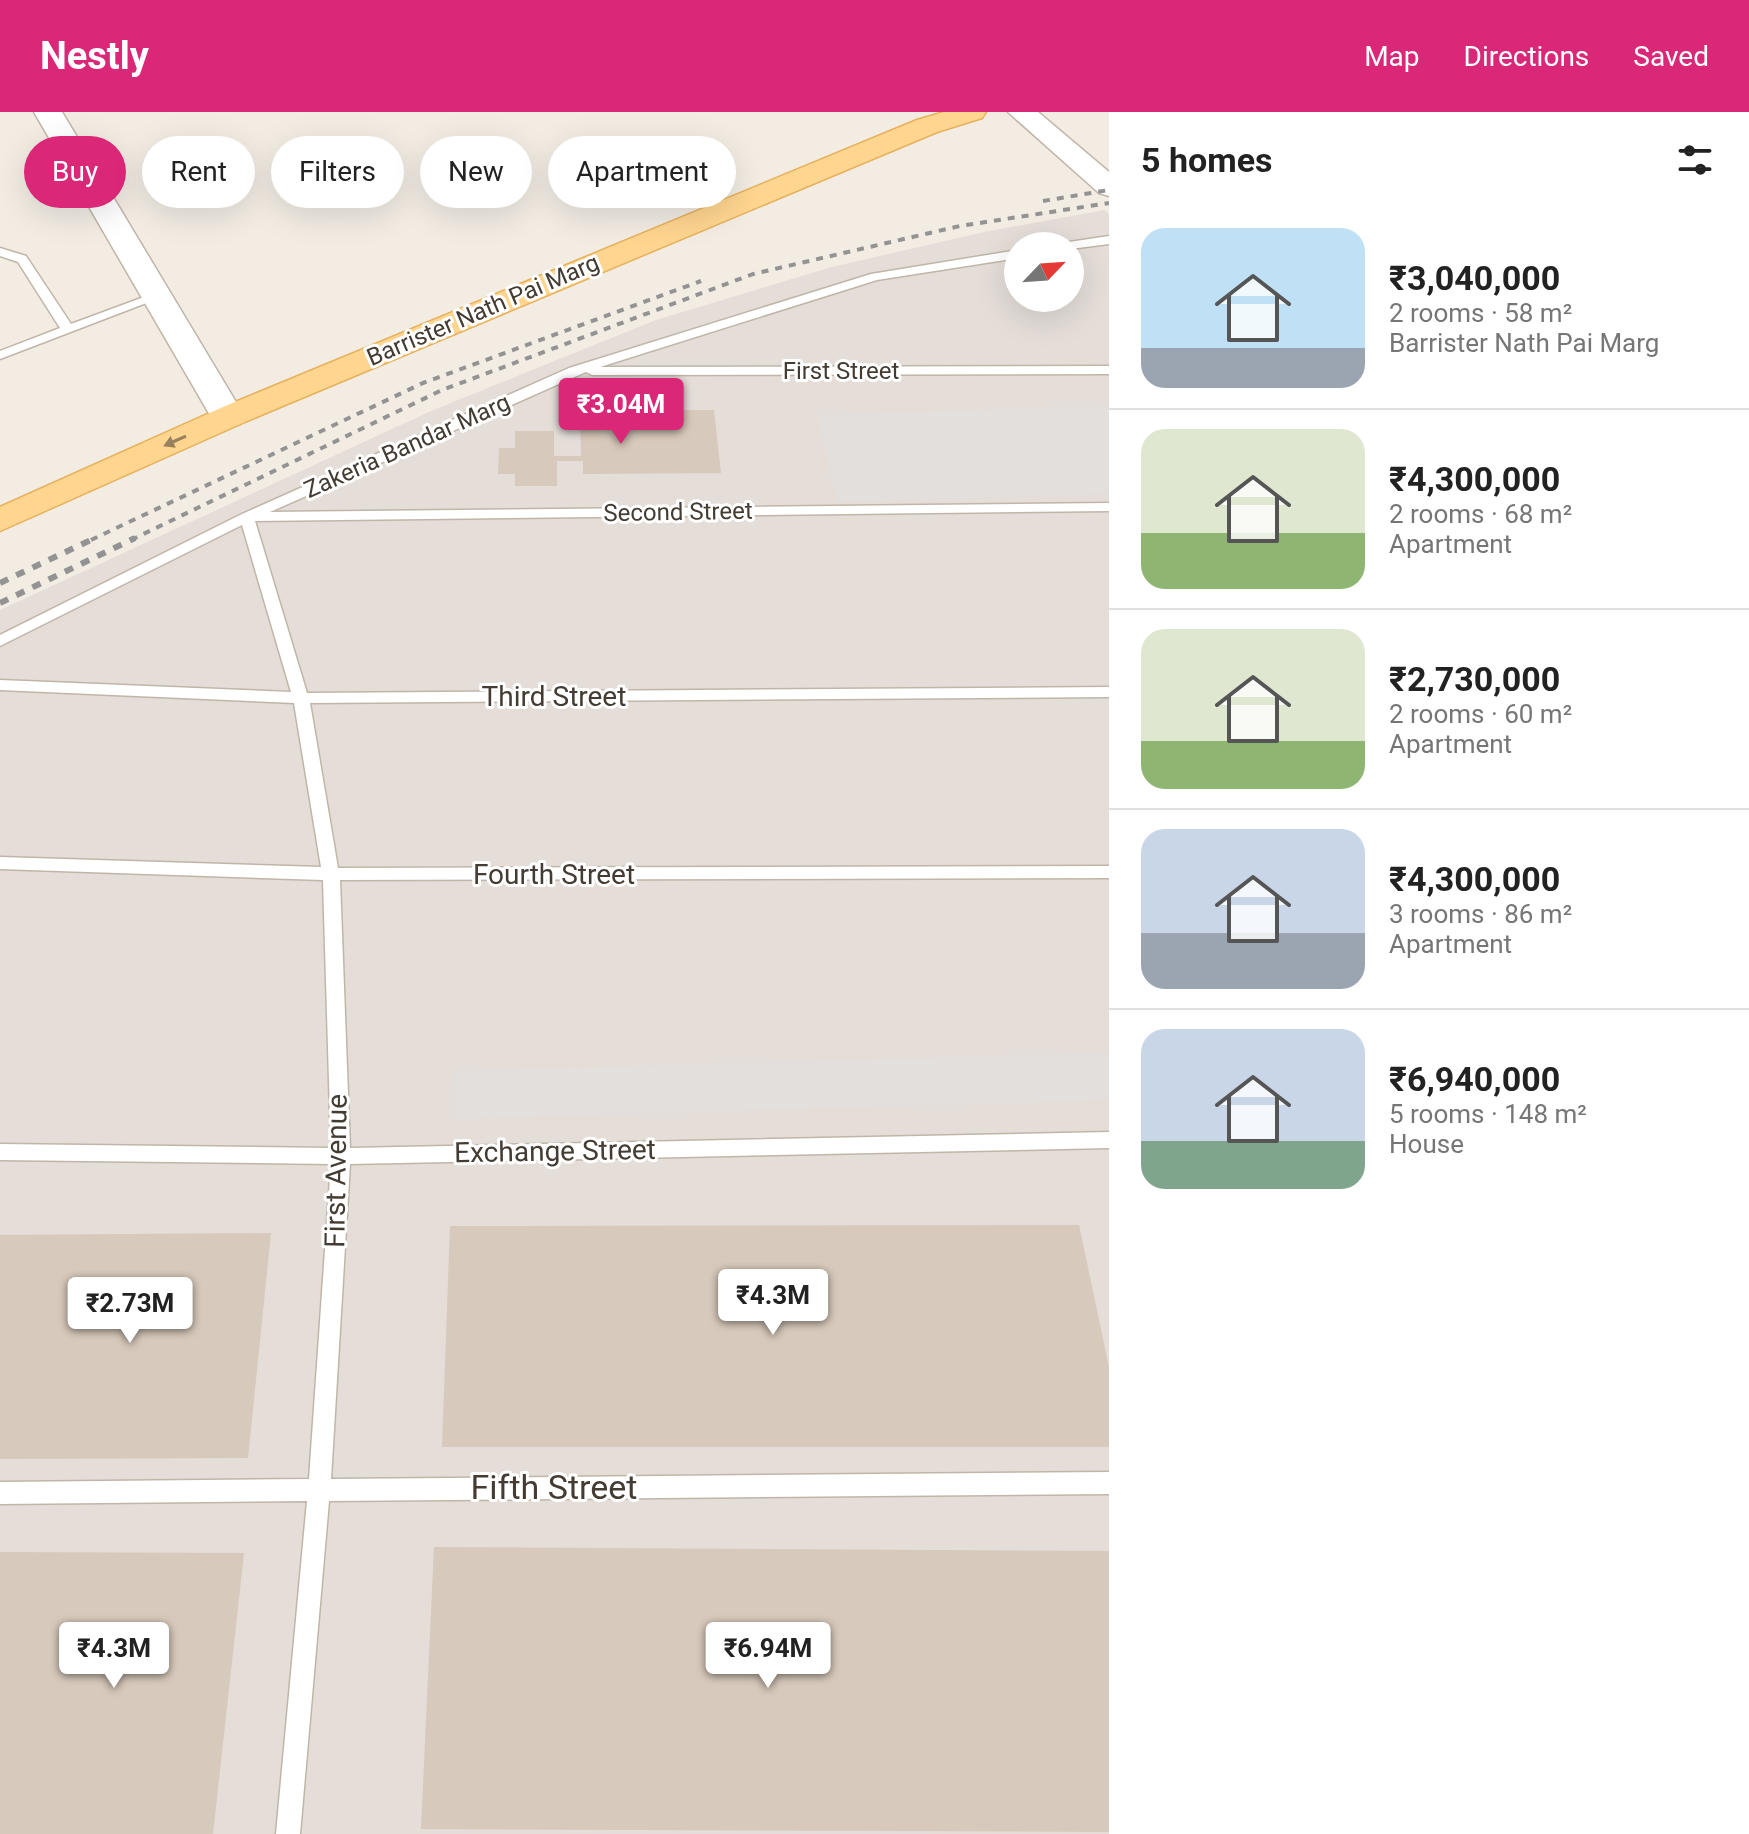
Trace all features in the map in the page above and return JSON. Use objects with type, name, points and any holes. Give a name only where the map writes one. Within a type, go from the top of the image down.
[{"type":"main road","name":"Barrister Nath Pai Marg","points":[[0,520],[222,408],[908,112]]},
{"type":"main road","name":"Barrister Nath Pai Marg","points":[[0,491],[222,408],[927,126],[972,112]]},
{"type":"street","points":[[48,112],[222,408]]},
{"type":"street","points":[[1022,112],[1109,187]]},
{"type":"lane","points":[[1084,244],[1109,240]]},
{"type":"lane","points":[[0,252],[22,259],[68,330]]},
{"type":"lane","name":"Zakeria Bandar Marg","points":[[0,641],[247,517],[574,371],[875,277],[1004,256]]},
{"type":"lane","points":[[0,355],[156,297]]},
{"type":"lane","name":"First Street","points":[[574,371],[1109,370]]},
{"type":"lane","name":"Second Street","points":[[247,517],[1109,507]]},
{"type":"lane","name":"First Avenue","points":[[247,517],[301,698],[331,874],[341,1156],[319,1489],[288,1834]]},
{"type":"lane","name":"Third Street","points":[[0,685],[301,698],[1109,692]]},
{"type":"lane","name":"Fourth Street","points":[[0,863],[331,874],[1109,872]]},
{"type":"lane","name":"Exchange Street","points":[[0,1152],[341,1156],[1109,1140]]},
{"type":"lane","name":"Fifth Street","points":[[0,1493],[1109,1483]]},
{"type":"shaded area","points":[[1105,210],[1109,214],[1109,1834],[0,1834],[0,610],[431,411],[656,320],[832,267],[984,232]]},
{"type":"shaded area","points":[[1109,406],[1109,494],[838,502],[817,415]]},
{"type":"shaded area","points":[[1109,1053],[1109,1100],[455,1119],[454,1071]]},
{"type":"building","points":[[714,410],[721,473],[583,474],[583,461],[557,461],[557,486],[515,486],[515,474],[498,474],[499,448],[515,448],[515,431],[554,431],[554,456],[581,456],[580,411]]},
{"type":"building","points":[[1079,1225],[1109,1367],[1109,1447],[442,1447],[450,1226]]},
{"type":"building","points":[[271,1233],[248,1458],[0,1459],[0,1235]]},
{"type":"building","points":[[434,1547],[1109,1551],[1109,1832],[421,1829]]},
{"type":"building","points":[[0,1552],[244,1553],[213,1834],[0,1834]]},
{"type":"railway","points":[[1043,201],[1109,190]]},
{"type":"railway","points":[[131,540],[442,390],[753,274],[960,226],[1109,203]]},
{"type":"railway","points":[[91,540],[423,383],[701,281]]},
{"type":"railway","points":[[0,583],[95,538]]},
{"type":"railway","points":[[0,603],[135,538]]}]
